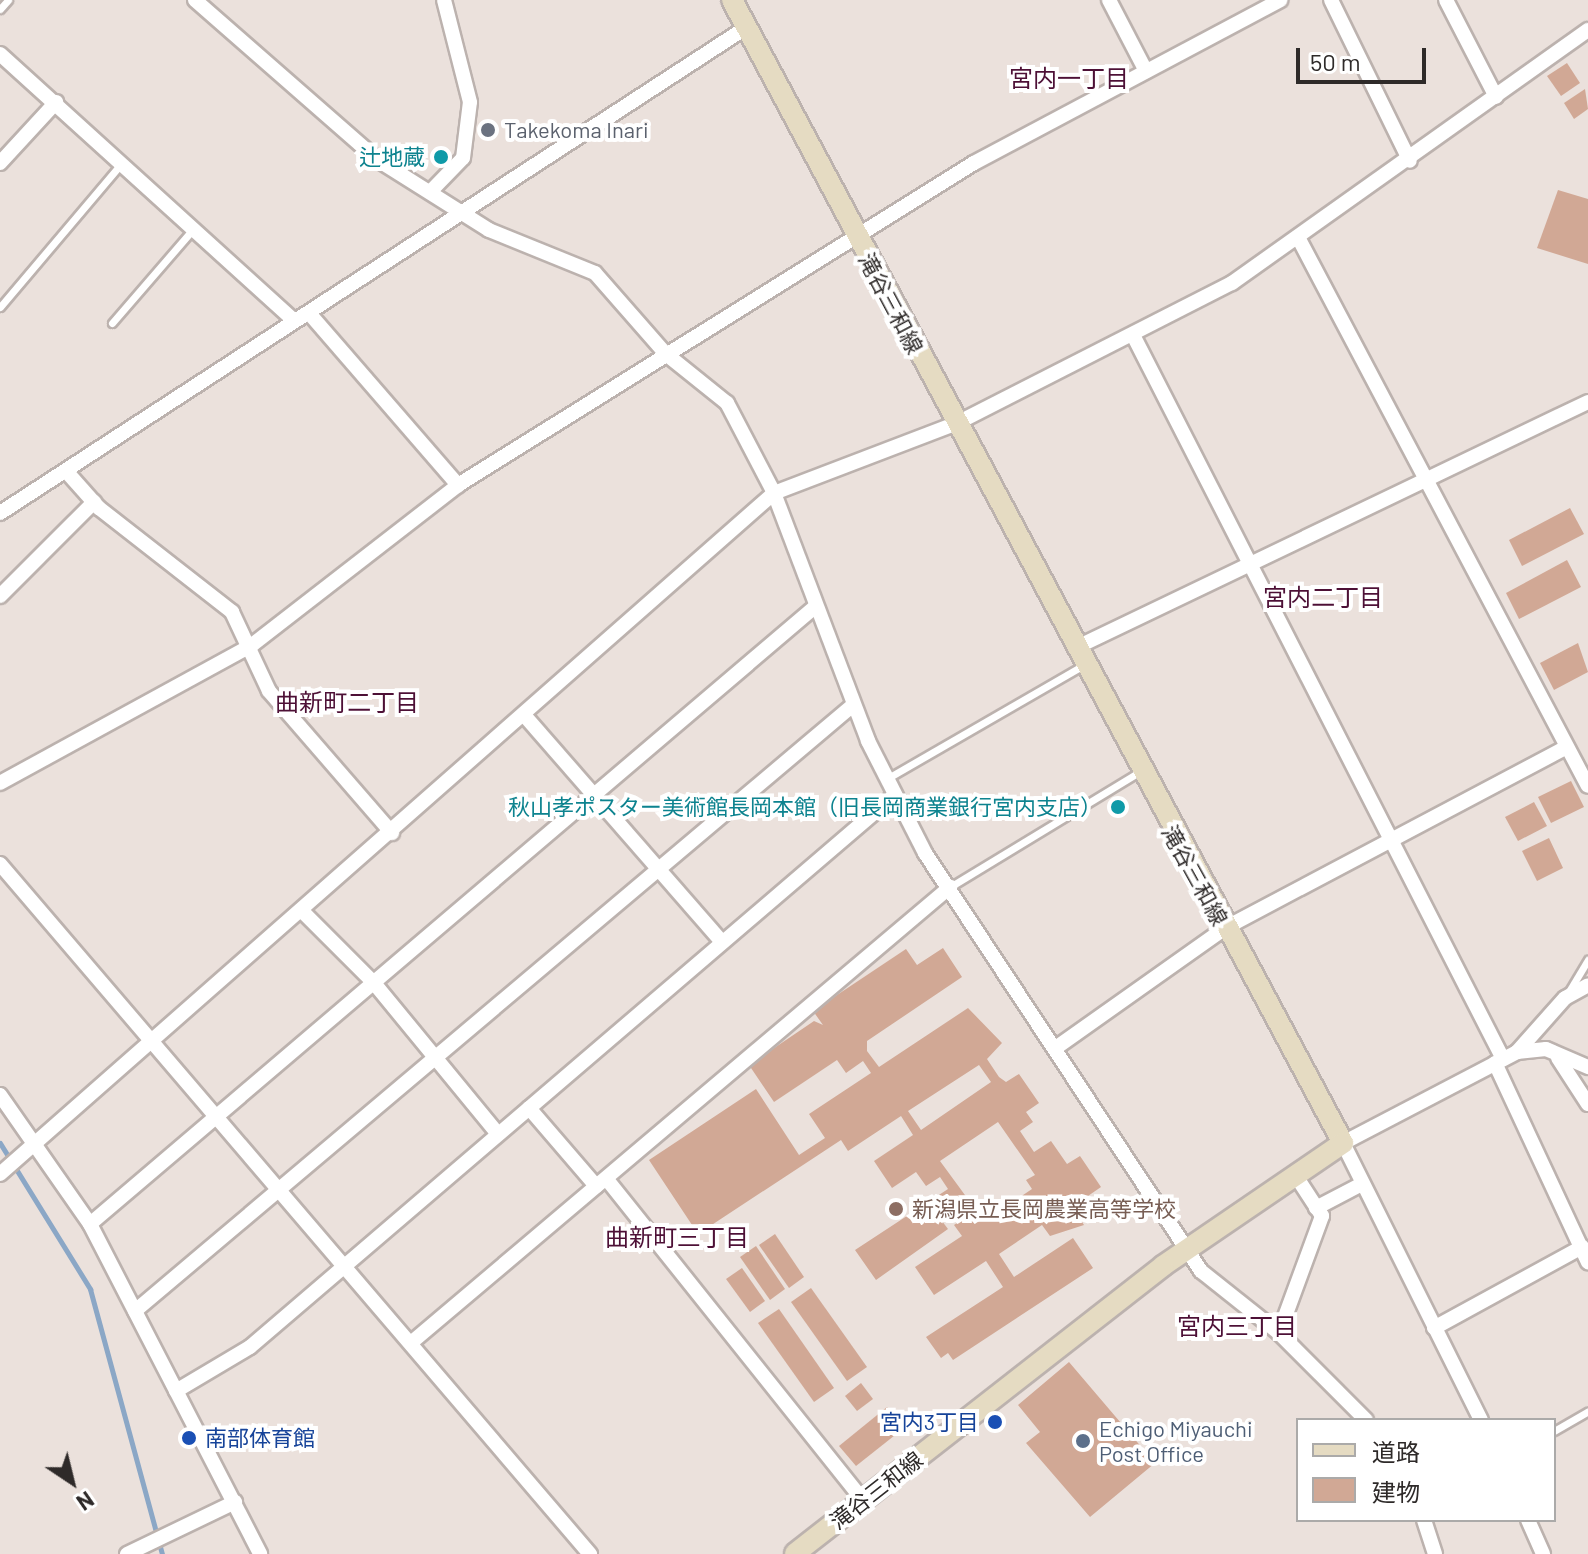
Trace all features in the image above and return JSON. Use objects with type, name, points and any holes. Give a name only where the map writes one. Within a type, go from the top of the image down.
[{"type":"main road","name":"滝谷三和線","points":[[739,3],[744,29],[1139,772],[1343,1143],[1294,1173],[1186,1250],[795,1554]]},
{"type":"street","points":[[195,0],[378,160],[507,239],[595,273],[666,354],[727,403],[774,493],[853,705],[895,795],[950,887],[1057,1047],[1186,1250],[1279,1333],[1364,1418]]},
{"type":"street","points":[[430,192],[463,158],[470,102],[444,0]]},
{"type":"street","points":[[1109,0],[1146,71]]},
{"type":"street","points":[[0,783],[252,645],[458,485],[974,163],[1280,0]]},
{"type":"street","points":[[1331,0],[1410,161]]},
{"type":"street","points":[[1446,0],[1496,97]]},
{"type":"street","points":[[0,513],[466,213],[744,29]]},
{"type":"street","points":[[0,1174],[33,1140],[392,833],[774,493],[955,424],[1133,335],[1300,241],[1588,30]]},
{"type":"street","points":[[0,54],[196,227],[294,321]]},
{"type":"street","points":[[0,163],[56,102]]},
{"type":"street","points":[[1300,241],[1563,749],[1588,786]]},
{"type":"street","points":[[309,313],[458,485]]},
{"type":"street","points":[[1133,335],[1391,839],[1499,1061],[1588,1262]]},
{"type":"street","points":[[1080,657],[1251,564],[1588,402]]},
{"type":"street","points":[[66,471],[94,502],[220,599],[252,645],[269,691],[392,833]]},
{"type":"street","points":[[0,596],[94,502]]},
{"type":"street","points":[[90,1224],[214,1114],[374,983],[816,606]]},
{"type":"street","points":[[135,1311],[435,1059],[654,869],[853,705]]},
{"type":"street","points":[[524,715],[596,791],[654,869],[721,941]]},
{"type":"street","points":[[1057,1047],[1225,928],[1563,749]]},
{"type":"street","points":[[176,1391],[250,1347],[343,1263],[895,795]]},
{"type":"street","points":[[0,864],[278,1191],[412,1342],[590,1554]]},
{"type":"street","points":[[412,1342],[950,887]]},
{"type":"street","points":[[302,911],[374,983],[498,1134]]},
{"type":"street","points":[[1517,1052],[1565,998],[1588,985]]},
{"type":"street","points":[[1480,1418],[1343,1143],[1517,1052],[1546,1049],[1588,1067]]},
{"type":"street","points":[[1557,1056],[1588,1104]]},
{"type":"street","points":[[0,1095],[90,1224],[260,1554]]},
{"type":"street","points":[[529,1108],[602,1184],[863,1500]]},
{"type":"street","points":[[1279,1333],[1320,1229],[1316,1208],[1294,1173]]},
{"type":"street","points":[[1316,1208],[1362,1184]]},
{"type":"street","points":[[1434,1328],[1582,1247]]},
{"type":"street","points":[[127,1554],[235,1502]]},
{"type":"street","points":[[1429,1522],[1435,1554]]},
{"type":"street","points":[[1529,1522],[1543,1554]]},
{"type":"lane","points":[[0,9],[8,0]]},
{"type":"lane","points":[[0,307],[122,162]]},
{"type":"lane","points":[[112,323],[196,227]]},
{"type":"lane","points":[[888,778],[1080,657]]},
{"type":"lane","points":[[950,887],[1139,772]]},
{"type":"lane","points":[[1565,998],[1588,960]]},
{"type":"lane","points":[[1556,1430],[1588,1411]]},
{"type":"building","points":[[1567,63],[1580,83],[1561,96],[1547,76]]},
{"type":"building","points":[[1585,89],[1588,109],[1574,119],[1564,103]]},
{"type":"building","points":[[1558,190],[1588,199],[1588,264],[1537,248]]},
{"type":"building","points":[[1570,508],[1584,534],[1522,566],[1509,540]]},
{"type":"building","points":[[1567,560],[1581,587],[1519,619],[1506,593]]},
{"type":"building","points":[[1578,643],[1588,672],[1554,690],[1540,663]]},
{"type":"building","points":[[1571,781],[1584,807],[1551,823],[1538,797]]},
{"type":"building","points":[[1534,802],[1547,826],[1518,841],[1505,817]]},
{"type":"building","points":[[1549,838],[1563,868],[1537,881],[1522,851]]},
{"type":"building","points":[[943,948],[962,977],[867,1041],[867,1051],[879,1067],[968,1008],[1002,1043],[987,1059],[999,1077],[1006,1082],[1019,1074],[1039,1103],[1026,1112],[1033,1122],[1020,1131],[1034,1152],[1051,1141],[1067,1164],[1080,1156],[1101,1187],[1072,1207],[1084,1225],[1050,1236],[1042,1225],[999,1254],[1014,1277],[1073,1238],[1093,1268],[953,1360],[948,1353],[941,1358],[926,1337],[1003,1287],[986,1261],[934,1295],[915,1267],[962,1236],[954,1225],[966,1217],[955,1200],[936,1213],[948,1229],[876,1280],[855,1250],[948,1189],[940,1177],[926,1186],[916,1172],[892,1188],[874,1161],[913,1135],[901,1116],[848,1151],[841,1140],[698,1234],[649,1160],[756,1089],[799,1155],[825,1138],[809,1114],[871,1073],[863,1061],[846,1073],[837,1060],[774,1102],[749,1065],[814,1021],[823,1025],[813,1011],[906,949],[917,965]],"holes":[[[979,1065],[991,1082],[921,1130],[908,1111]],[[998,1122],[1035,1175],[1026,1180],[1032,1189],[984,1221],[940,1161]]]},
{"type":"building","points":[[775,1234],[804,1277],[789,1288],[759,1245]]},
{"type":"building","points":[[756,1246],[785,1289],[770,1300],[740,1257]]},
{"type":"building","points":[[742,1268],[765,1301],[750,1312],[726,1279]]},
{"type":"building","points":[[811,1288],[867,1367],[847,1381],[791,1302]]},
{"type":"building","points":[[779,1309],[834,1388],[814,1402],[758,1323]]},
{"type":"building","points":[[1069,1362],[1155,1463],[1090,1517],[1026,1443],[1040,1432],[1018,1405]]},
{"type":"building","points":[[861,1383],[873,1399],[857,1411],[845,1396]]},
{"type":"building","points":[[887,1407],[904,1428],[856,1466],[839,1446]]},
{"type":"waterway","points":[[0,1143],[90,1289],[162,1554]]},
{"type":"place","name":"Takekoma Inari","points":[[488,130]]},
{"type":"place","name":"辻地蔵","points":[[441,157]]},
{"type":"place","name":"秋山孝ポスター美術館長岡本館（旧長岡商業銀行宮内支店）","points":[[1118,807]]},
{"type":"place","name":"新潟県立長岡農業高等学校","points":[[896,1209]]},
{"type":"place","name":"宮内3丁目","points":[[995,1422]]},
{"type":"place","name":"南部体育館","points":[[189,1438]]},
{"type":"place","name":"Echigo Miyauchi Post Office","points":[[1083,1441]]},
{"type":"district","name":"宮内一丁目","points":[[1069,78]]},
{"type":"district","name":"宮内二丁目","points":[[1323,597]]},
{"type":"district","name":"曲新町二丁目","points":[[347,702]]},
{"type":"district","name":"曲新町三丁目","points":[[677,1237]]},
{"type":"district","name":"宮内三丁目","points":[[1237,1326]]}]
